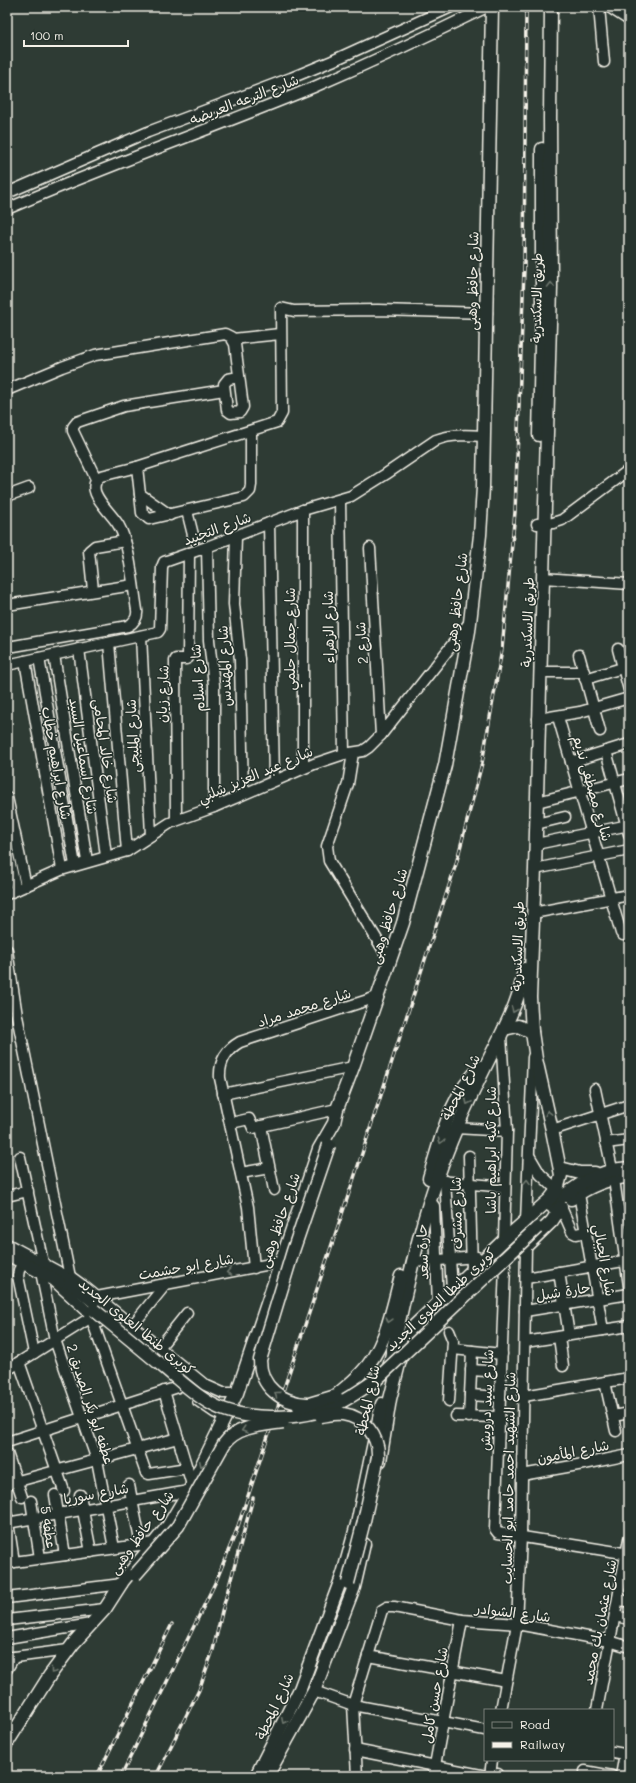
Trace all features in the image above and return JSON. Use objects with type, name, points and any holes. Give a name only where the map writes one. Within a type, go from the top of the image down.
[{"type":"main road","name":"شارع حافظ وهبى","points":[[7,1743],[33,1699],[68,1650],[107,1605],[176,1514],[191,1488],[237,1393],[319,1149],[334,1123],[337,1109],[354,1067],[377,997],[404,923],[442,778],[460,686],[470,622],[480,535],[487,313],[492,7]]},
{"type":"main road","name":"طريق الاسكندرية","points":[[502,1033],[518,998],[524,968],[542,524],[547,238],[544,7]]},
{"type":"main road","name":"طريق الاسكندرية","points":[[547,224],[551,7]]},
{"type":"main road","name":"طريق الاسكندرية","points":[[542,524],[543,578],[538,720],[536,844],[530,997],[534,1047],[560,1168],[560,1184],[557,1190]]},
{"type":"main road","points":[[502,1033],[518,1026],[532,1032]]},
{"type":"main road","name":"شارع المحطة","points":[[256,1776],[300,1690],[343,1574],[357,1524],[398,1326],[413,1262],[430,1201],[441,1181],[456,1128],[502,1033]]},
{"type":"main road","points":[[333,1398],[362,1373],[377,1351],[387,1325],[424,1195],[448,1120],[463,1089],[477,1071],[488,1062]]},
{"type":"main road","points":[[314,1403],[298,1403],[290,1401],[275,1393],[262,1377],[260,1360],[293,1251],[329,1146],[334,1123]]},
{"type":"main road","points":[[560,1168],[580,1173],[600,1173],[629,1176]]},
{"type":"main road","points":[[398,1326],[404,1330],[410,1330],[504,1240],[561,1207],[590,1187],[613,1174],[629,1168]]},
{"type":"main road","points":[[532,1224],[576,1186],[600,1173]]},
{"type":"main road","points":[[532,1224],[557,1190]]},
{"type":"main road","points":[[399,1364],[552,1221],[561,1207]]},
{"type":"main road","name":"كوبرى طنطا العلوى الجديد","points":[[94,1309],[198,1387],[219,1400],[247,1408],[274,1410],[314,1403],[333,1398],[355,1386],[378,1368],[532,1224]]},
{"type":"main road","name":"كوبرى طنطا العلوى الجديد","points":[[42,1268],[55,1275],[94,1309],[208,1402],[232,1411],[251,1415],[301,1415],[335,1406],[359,1392],[376,1379],[532,1224]]},
{"type":"main road","points":[[7,1245],[42,1268]]},
{"type":"main road","points":[[7,1254],[42,1268]]},
{"type":"main road","name":"شارع المحطة","points":[[267,1776],[314,1691],[354,1587],[367,1529],[390,1399],[410,1330]]},
{"type":"main road","points":[[107,1605],[178,1526],[224,1444],[234,1434],[255,1427],[339,1414],[353,1417],[361,1421],[374,1434],[378,1452],[364,1521],[348,1583],[288,1738]]},
{"type":"street","name":"شارع الترعه العريضه","points":[[7,192],[148,132],[298,75],[451,7]]},
{"type":"street","name":"شارع الترعه العريضه","points":[[7,209],[98,171],[314,87],[399,50],[487,7]]},
{"type":"street","points":[[598,7],[604,62]]},
{"type":"street","points":[[609,7],[629,20]]},
{"type":"street","points":[[7,643],[10,646],[14,646],[128,626],[134,622],[138,613],[125,541],[116,520],[93,490],[96,479],[101,476],[137,467],[274,424],[281,417],[281,308],[294,311],[378,310],[487,313]]},
{"type":"street","points":[[7,390],[95,354],[225,334],[233,339],[235,344],[239,376],[242,411],[232,413],[228,412],[224,384],[228,379],[239,376]]},
{"type":"street","points":[[233,339],[280,334]]},
{"type":"street","points":[[96,479],[73,431],[73,427],[77,422],[124,406],[224,390]]},
{"type":"street","points":[[137,467],[142,513],[147,518],[153,519],[244,497],[248,494],[251,485],[251,431]]},
{"type":"street","name":"شارع التجنيد","points":[[7,665],[156,633],[160,629],[163,563],[303,510],[340,500],[363,489],[436,440],[452,435],[484,436]]},
{"type":"street","points":[[542,524],[562,520],[572,514],[629,470]]},
{"type":"street","points":[[7,496],[29,488]]},
{"type":"street","points":[[140,494],[170,515]]},
{"type":"street","name":"شارع الزهراء","points":[[340,500],[348,784],[327,846],[328,861],[390,961]]},
{"type":"street","name":"شارع جمال حلمي","points":[[303,510],[303,768]]},
{"type":"street","points":[[187,511],[194,539]]},
{"type":"street","points":[[269,523],[274,780]]},
{"type":"street","name":"شارع المهندس","points":[[236,536],[234,604],[240,660],[244,794]]},
{"type":"street","points":[[93,590],[89,551],[95,546],[125,541]]},
{"type":"street","name":"شارع اسلام","points":[[207,547],[208,635],[214,685],[214,807]]},
{"type":"street","name":"شارع 2","points":[[370,548],[381,735]]},
{"type":"street","name":"شارع زيان","points":[[176,820],[175,661],[188,658],[189,553]]},
{"type":"street","points":[[543,578],[629,584]]},
{"type":"street","points":[[7,605],[93,590],[133,585]]},
{"type":"street","name":"شارع عبد العزيز شلبي","points":[[12,892],[62,869],[127,851],[165,825],[214,807],[303,768],[348,753],[363,751],[381,735],[470,622]]},
{"type":"street","name":"شارع المليجى","points":[[141,636],[151,835]]},
{"type":"street","points":[[108,643],[127,851]]},
{"type":"street","name":"شارع خالد المحامى","points":[[79,649],[106,856]]},
{"type":"street","points":[[618,649],[626,667],[629,690]]},
{"type":"street","name":"شارع اسماعيل السيد","points":[[54,655],[87,861]]},
{"type":"street","points":[[579,655],[600,731]]},
{"type":"street","points":[[39,658],[75,865]]},
{"type":"street","name":"شارع ابراهيم خطاب","points":[[25,661],[62,869]]},
{"type":"street","points":[[540,672],[585,676],[626,667]]},
{"type":"street","points":[[538,720],[558,717],[629,698]]},
{"type":"street","name":"شارع مصطفى نديم","points":[[558,717],[610,899],[621,933],[626,934]]},
{"type":"street","points":[[571,762],[629,744]]},
{"type":"street","points":[[536,844],[592,833],[628,828],[606,751]]},
{"type":"street","points":[[536,802],[629,779]]},
{"type":"street","points":[[7,797],[26,886]]},
{"type":"street","points":[[536,824],[565,817]]},
{"type":"street","points":[[535,869],[598,858],[629,850]]},
{"type":"street","points":[[7,851],[12,892]]},
{"type":"street","points":[[533,913],[629,895]]},
{"type":"street","points":[[7,950],[16,1016],[70,1277],[94,1309],[178,1386],[210,1410],[225,1417]]},
{"type":"street","name":"شارع محمد مراد","points":[[223,1094],[220,1078],[221,1063],[228,1051],[240,1042],[377,997]]},
{"type":"street","name":"شارع تكيه ابراهيم باشا","points":[[502,1033],[507,1131],[504,1240]]},
{"type":"street","points":[[532,1224],[528,1153],[534,1047]]},
{"type":"street","points":[[254,1268],[248,1207],[231,1123],[223,1094],[354,1067]]},
{"type":"street","points":[[594,1089],[613,1174],[627,1261],[629,1286]]},
{"type":"street","points":[[552,1130],[629,1105]]},
{"type":"street","points":[[231,1123],[249,1120],[252,1128],[337,1109]]},
{"type":"street","points":[[261,1126],[274,1190]]},
{"type":"street","points":[[456,1128],[507,1131]]},
{"type":"street","points":[[606,1143],[629,1140]]},
{"type":"street","points":[[528,1153],[540,1174],[557,1190]]},
{"type":"street","name":"شارع مشرف","points":[[469,1156],[472,1270]]},
{"type":"street","name":"عطفه ابو بكر الصديق 2","points":[[20,1157],[28,1191],[55,1340],[97,1460],[114,1548]]},
{"type":"street","points":[[241,1174],[269,1168]]},
{"type":"street","points":[[452,1289],[441,1181],[505,1187]]},
{"type":"street","points":[[7,1196],[28,1191]]},
{"type":"street","name":"شارع الجبالي","points":[[579,1194],[603,1330]]},
{"type":"street","name":"حارة سعد","points":[[430,1201],[434,1206],[438,1304]]},
{"type":"street","points":[[561,1207],[572,1232],[576,1234],[586,1232]]},
{"type":"street","name":"شارع الشهيد احمد حامد ابو الحسايب","points":[[501,1709],[517,1624],[521,1536],[526,1246]]},
{"type":"street","points":[[413,1262],[487,1256]]},
{"type":"street","points":[[526,1278],[627,1261]]},
{"type":"street","points":[[24,1262],[19,1270],[18,1276],[34,1353]]},
{"type":"street","name":"شارع ابو حشمت","points":[[94,1309],[166,1284],[281,1262]]},
{"type":"street","name":"شارع سيد درويش","points":[[504,1266],[502,1354],[494,1525],[498,1533],[521,1536]]},
{"type":"street","points":[[559,1272],[564,1305],[563,1366]]},
{"type":"street","points":[[55,1275],[70,1277]]},
{"type":"street","points":[[132,1326],[166,1284]]},
{"type":"street","name":"حارة شبل","points":[[525,1311],[629,1294]]},
{"type":"street","points":[[94,1309],[132,1326],[205,1385],[223,1393],[237,1393]]},
{"type":"street","points":[[7,1368],[55,1340],[94,1309]]},
{"type":"street","points":[[94,1309],[122,1405],[146,1473],[149,1474],[187,1468]]},
{"type":"street","points":[[159,1348],[187,1313]]},
{"type":"street","points":[[525,1342],[629,1326]]},
{"type":"street","points":[[449,1331],[453,1337],[449,1401]]},
{"type":"street","points":[[453,1349],[502,1354]]},
{"type":"street","points":[[469,1417],[472,1351]]},
{"type":"street","points":[[19,1362],[57,1470],[59,1514],[65,1555]]},
{"type":"street","points":[[471,1370],[501,1372]]},
{"type":"street","points":[[524,1396],[629,1378]]},
{"type":"street","points":[[605,1382],[616,1431]]},
{"type":"street","points":[[7,1442],[178,1386]]},
{"type":"street","points":[[164,1391],[187,1468],[191,1488]]},
{"type":"street","points":[[470,1395],[500,1397]]},
{"type":"street","points":[[613,1416],[629,1413]]},
{"type":"street","points":[[456,1416],[499,1418]]},
{"type":"street","points":[[12,1482],[178,1438]]},
{"type":"street","name":"عطفه 5","points":[[7,1453],[12,1482],[26,1499],[34,1518],[40,1558]]},
{"type":"street","name":"شارع المأمون","points":[[522,1475],[590,1463],[629,1454]]},
{"type":"street","points":[[129,1484],[141,1545]]},
{"type":"street","name":"شارع سوريا","points":[[7,1521],[84,1510],[191,1488]]},
{"type":"street","points":[[80,1495],[91,1552]]},
{"type":"street","points":[[7,1521],[11,1562],[154,1543]]},
{"type":"street","points":[[521,1536],[628,1554]]},
{"type":"street","name":"شارع عثمان بك محمد","points":[[597,1709],[614,1616],[618,1599],[625,1583],[629,1539]]},
{"type":"street","points":[[7,1598],[122,1584]]},
{"type":"street","points":[[618,1599],[629,1602]]},
{"type":"street","points":[[7,1620],[107,1605]]},
{"type":"street","name":"شارع الشوادر","points":[[368,1656],[382,1610],[387,1607],[394,1606],[462,1620],[517,1624],[609,1641],[629,1647]]},
{"type":"street","points":[[614,1616],[629,1619]]},
{"type":"street","name":"شارع حسن كامل","points":[[433,1776],[462,1620]]},
{"type":"street","points":[[7,1638],[91,1624]]},
{"type":"street","points":[[7,1669],[10,1658],[68,1650]]},
{"type":"street","points":[[357,1776],[353,1705],[368,1656],[506,1681]]},
{"type":"street","points":[[314,1691],[353,1705],[484,1730]]},
{"type":"street","points":[[355,1750],[486,1776]]},
{"type":"street","points":[[614,1752],[627,1754],[621,1776]]},
{"type":"street","points":[[492,1761],[491,1776],[498,1774],[498,1776]]},
{"type":"street","points":[[587,1761],[584,1773],[612,1776]]},
{"type":"railway","points":[[121,1776],[216,1581],[236,1532],[357,1169],[456,864],[482,763],[502,649],[515,512],[524,270],[526,7]]},
{"type":"railway","points":[[156,1776],[199,1690],[213,1650],[253,1498]]},
{"type":"railway","points":[[97,1776],[172,1624]]}]
